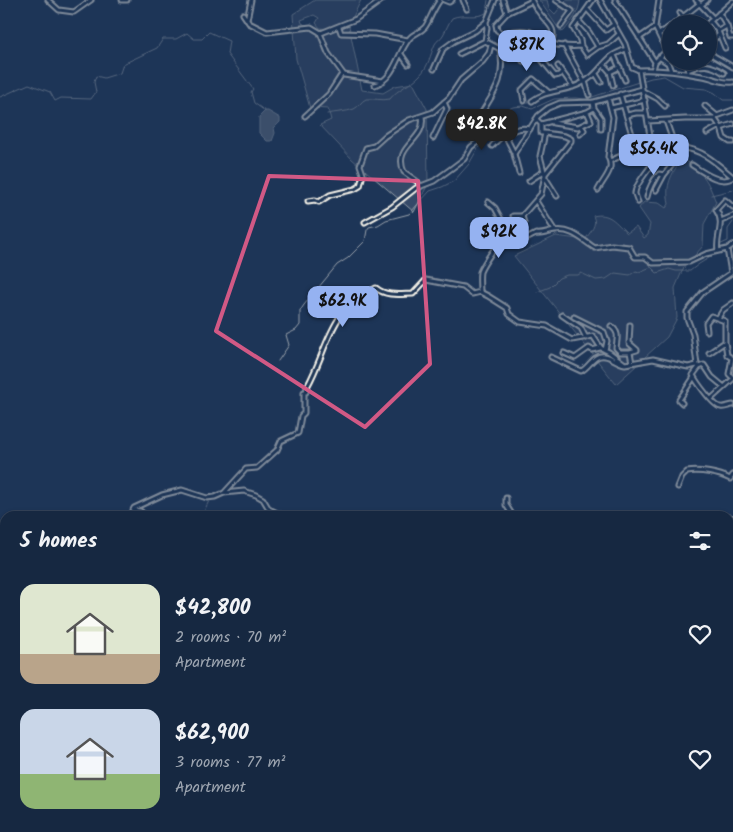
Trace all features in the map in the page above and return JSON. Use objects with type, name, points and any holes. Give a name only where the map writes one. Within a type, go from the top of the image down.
[{"type":"street","points":[[48,0],[59,10],[74,12],[91,0]]},
{"type":"street","points":[[122,0],[127,0]]},
{"type":"street","points":[[247,20],[251,0]]},
{"type":"street","points":[[320,32],[339,27],[359,17],[382,0]]},
{"type":"street","points":[[375,85],[383,81],[392,72],[408,40],[423,29],[440,0]]},
{"type":"street","points":[[444,0],[449,2],[452,0]]},
{"type":"street","points":[[463,0],[467,9]]},
{"type":"street","points":[[434,69],[442,49],[475,31],[486,22],[495,0]]},
{"type":"street","points":[[503,0],[508,12]]},
{"type":"street","points":[[496,25],[508,12],[532,0],[537,11],[553,31],[554,36],[551,44]]},
{"type":"street","points":[[556,0],[572,11],[561,26]]},
{"type":"street","points":[[592,0],[573,28],[587,55],[598,47],[608,44],[619,34]]},
{"type":"street","points":[[600,0],[619,34],[632,67],[638,71],[688,72],[727,83],[733,82]]},
{"type":"street","points":[[615,0],[655,62]]},
{"type":"street","points":[[659,0],[656,27],[662,41]]},
{"type":"street","points":[[696,0],[706,15]]},
{"type":"street","points":[[682,15],[707,0]]},
{"type":"street","points":[[717,15],[730,1]]},
{"type":"street","points":[[587,9],[606,30],[613,25]]},
{"type":"street","points":[[719,13],[727,26],[730,37],[733,37]]},
{"type":"street","points":[[243,14],[247,20],[268,32],[311,26],[320,32],[328,53],[342,74],[356,78],[383,81]]},
{"type":"street","points":[[578,20],[589,32],[598,47]]},
{"type":"street","points":[[486,22],[496,25]]},
{"type":"street","points":[[485,41],[486,22]]},
{"type":"street","points":[[496,25],[497,30],[501,34],[515,31],[528,32],[551,44],[581,46]]},
{"type":"street","points":[[725,48],[718,31],[727,26]]},
{"type":"street","points":[[339,27],[341,33],[376,34],[408,40]]},
{"type":"street","points":[[639,38],[656,27]]},
{"type":"street","points":[[523,61],[534,50],[539,39]]},
{"type":"street","points":[[485,41],[500,49],[510,46],[522,46]]},
{"type":"street","points":[[459,54],[485,41]]},
{"type":"street","points":[[308,201],[315,200],[319,202],[330,194],[355,189],[360,186],[363,174],[360,166],[366,148],[374,146],[384,136],[409,120],[433,112],[457,88],[461,80],[483,61],[489,53],[491,45]]},
{"type":"street","points":[[563,45],[585,81],[589,96]]},
{"type":"street","points":[[365,222],[392,207],[411,191],[438,178],[464,159],[472,147],[480,140],[484,134],[475,125],[496,90],[502,67],[500,49]]},
{"type":"street","points":[[532,101],[548,92],[560,91],[585,81],[596,74],[614,55],[626,49]]},
{"type":"street","points":[[401,54],[408,64]]},
{"type":"street","points":[[653,70],[655,62],[662,54]]},
{"type":"street","points":[[614,55],[625,80]]},
{"type":"street","points":[[659,57],[668,63],[671,71]]},
{"type":"street","points":[[717,58],[733,67]]},
{"type":"street","points":[[542,60],[555,76],[562,72]]},
{"type":"street","points":[[688,72],[706,64],[724,73]]},
{"type":"street","points":[[558,66],[573,87]]},
{"type":"street","points":[[604,66],[610,72],[613,84]]},
{"type":"street","points":[[610,72],[620,67]]},
{"type":"street","points":[[638,71],[645,100],[651,142],[676,160]]},
{"type":"street","points":[[305,116],[329,94],[342,74]]},
{"type":"street","points":[[596,74],[601,82]]},
{"type":"street","points":[[524,101],[522,90],[533,79],[548,92]]},
{"type":"street","points":[[514,154],[542,112],[560,103],[593,102],[642,89],[665,106]]},
{"type":"street","points":[[620,94],[636,148]]},
{"type":"street","points":[[598,190],[611,170],[608,157],[613,117],[608,98]]},
{"type":"street","points":[[611,108],[645,100]]},
{"type":"street","points":[[433,138],[447,109],[444,102]]},
{"type":"street","points":[[593,102],[594,108],[601,118],[601,129]]},
{"type":"street","points":[[705,106],[716,118],[724,138],[733,142]]},
{"type":"street","points":[[542,124],[587,112],[594,108]]},
{"type":"street","points":[[648,121],[716,118],[733,110]]},
{"type":"street","points":[[550,121],[562,125],[581,126],[591,121],[587,112]]},
{"type":"street","points":[[627,115],[646,113]]},
{"type":"street","points":[[420,186],[418,182],[404,172],[402,158],[405,148],[422,129],[422,116]]},
{"type":"street","points":[[536,119],[542,124]]},
{"type":"street","points":[[666,121],[675,144],[707,155],[733,176],[730,179],[719,180],[692,165]]},
{"type":"street","points":[[514,216],[522,216],[536,201],[540,194],[545,174],[572,141],[565,136],[541,133],[542,124]]},
{"type":"street","points":[[706,133],[718,127],[721,128],[733,124]]},
{"type":"street","points":[[580,134],[584,130],[581,126]]},
{"type":"street","points":[[501,127],[514,154],[520,174]]},
{"type":"street","points":[[492,146],[500,138],[519,128],[530,129]]},
{"type":"street","points":[[545,133],[540,156],[545,174],[557,196]]},
{"type":"street","points":[[610,162],[651,142]]},
{"type":"street","points":[[656,190],[664,175],[684,148]]},
{"type":"street","points":[[638,202],[636,190],[653,162],[664,152]]},
{"type":"street","points":[[529,181],[545,174]]},
{"type":"street","points":[[647,197],[654,180],[659,174],[664,175]]},
{"type":"street","points":[[718,251],[716,242],[721,221],[716,210],[725,200],[733,207]]},
{"type":"street","points":[[536,201],[555,231]]},
{"type":"street","points":[[488,202],[495,208],[503,223],[515,229],[525,240]]},
{"type":"street","points":[[515,229],[524,223],[522,216]]},
{"type":"street","points":[[721,221],[733,216]]},
{"type":"street","points":[[480,292],[480,273],[485,262],[490,258],[508,230]]},
{"type":"street","points":[[498,243],[513,243],[525,240],[536,234],[540,235],[555,231],[575,234],[595,248],[612,245],[629,247],[635,257],[645,257],[653,263],[690,262],[706,254],[727,249],[733,245]]},
{"type":"street","points":[[684,400],[682,403],[679,400],[694,377],[693,375],[698,366],[687,312],[702,292],[731,273],[727,249]]},
{"type":"street","points":[[224,493],[246,469],[257,468],[277,450],[281,441],[298,433],[300,416],[304,412],[304,392],[306,392],[336,320],[360,295],[376,288],[381,292],[399,295],[413,294],[426,280],[463,287],[472,294],[480,292],[507,308],[509,314],[520,322],[546,326],[572,340],[595,338],[600,348]]},
{"type":"street","points":[[718,318],[721,312],[733,303]]},
{"type":"street","points":[[562,315],[581,328],[586,338]]},
{"type":"street","points":[[574,316],[604,332],[607,341],[605,350]]},
{"type":"street","points":[[707,331],[706,323],[711,316],[725,321],[727,355],[732,358],[729,374],[733,378],[711,399]]},
{"type":"street","points":[[612,326],[618,336],[617,349],[620,352],[630,352],[636,351],[629,343],[630,325]]},
{"type":"street","points":[[709,353],[725,342]]},
{"type":"street","points":[[564,353],[575,358],[588,348],[592,350],[600,348],[625,364]]},
{"type":"street","points":[[630,352],[632,363]]},
{"type":"street","points":[[551,358],[581,371],[599,356],[606,356],[625,364],[653,360],[688,367],[704,365],[712,377],[724,387]]},
{"type":"street","points":[[694,377],[720,408],[733,404]]},
{"type":"street","points":[[678,487],[682,477],[687,472],[702,472],[730,479],[733,475]]},
{"type":"street","points":[[140,511],[133,510],[162,494],[182,490],[207,498],[224,493],[244,491],[263,499],[269,510],[272,511]]},
{"type":"street","points":[[506,498],[506,505],[510,511]]},
{"type":"highlighted area","points":[[269,176],[418,181],[430,364],[365,427],[216,331]]},
{"type":"shaded area","points":[[315,0],[361,0],[351,21],[330,29],[320,28],[316,23],[319,18],[314,15],[301,20],[302,23],[321,35],[350,22],[349,26],[362,90],[383,93],[395,86],[413,83],[427,109],[428,184],[414,212],[352,159],[320,125],[331,120],[328,109],[310,108],[296,59],[293,14]]},
{"type":"shaded area","points":[[539,0],[547,0],[549,8],[555,14],[566,0],[580,0],[575,17],[564,31],[561,32]]},
{"type":"shaded area","points":[[265,111],[280,118],[280,122],[274,128],[275,133],[272,141],[267,141],[259,133],[259,117]]},
{"type":"shaded area","points":[[681,159],[684,159],[704,178],[716,202],[704,224],[703,246],[683,269],[675,288],[677,318],[667,337],[645,357],[643,364],[637,365],[616,384],[514,256],[556,236],[585,240],[595,222],[593,216],[599,215],[612,219],[627,233],[636,227],[644,238],[648,235],[650,224],[639,208],[644,202],[659,203],[666,208],[669,204],[668,185]]},
{"type":"waterway","points":[[327,114],[354,109],[366,99],[390,99],[396,92],[423,72],[435,44],[452,18],[482,15],[486,13],[488,0]]},
{"type":"waterway","points":[[0,97],[29,84],[50,92],[55,101],[61,98],[91,99],[96,92],[94,82],[96,76],[104,78],[120,73],[123,64],[157,48],[163,39],[176,39],[187,33],[194,39],[202,39],[209,32],[229,41],[227,54],[253,89],[251,92],[254,103],[265,111]]},
{"type":"waterway","points":[[278,361],[289,345],[286,335],[296,330],[300,325],[300,311],[304,305],[337,265],[348,258],[365,241],[369,227],[409,214],[430,191],[454,181],[469,164],[478,148],[492,134],[504,111],[513,107],[523,106],[532,109],[554,99],[586,99],[651,78],[664,76],[683,87],[706,89],[715,93],[723,100],[733,100]]},
{"type":"waterway","points":[[711,195],[733,190]]},
{"type":"waterway","points":[[719,245],[728,241],[728,229],[733,222]]},
{"type":"waterway","points":[[537,292],[550,287],[559,278],[581,273],[596,280],[606,279],[615,273],[630,275],[636,271],[639,272],[651,267],[657,273],[669,269],[690,271],[717,253]]},
{"type":"waterway","points":[[205,511],[209,501]]}]
